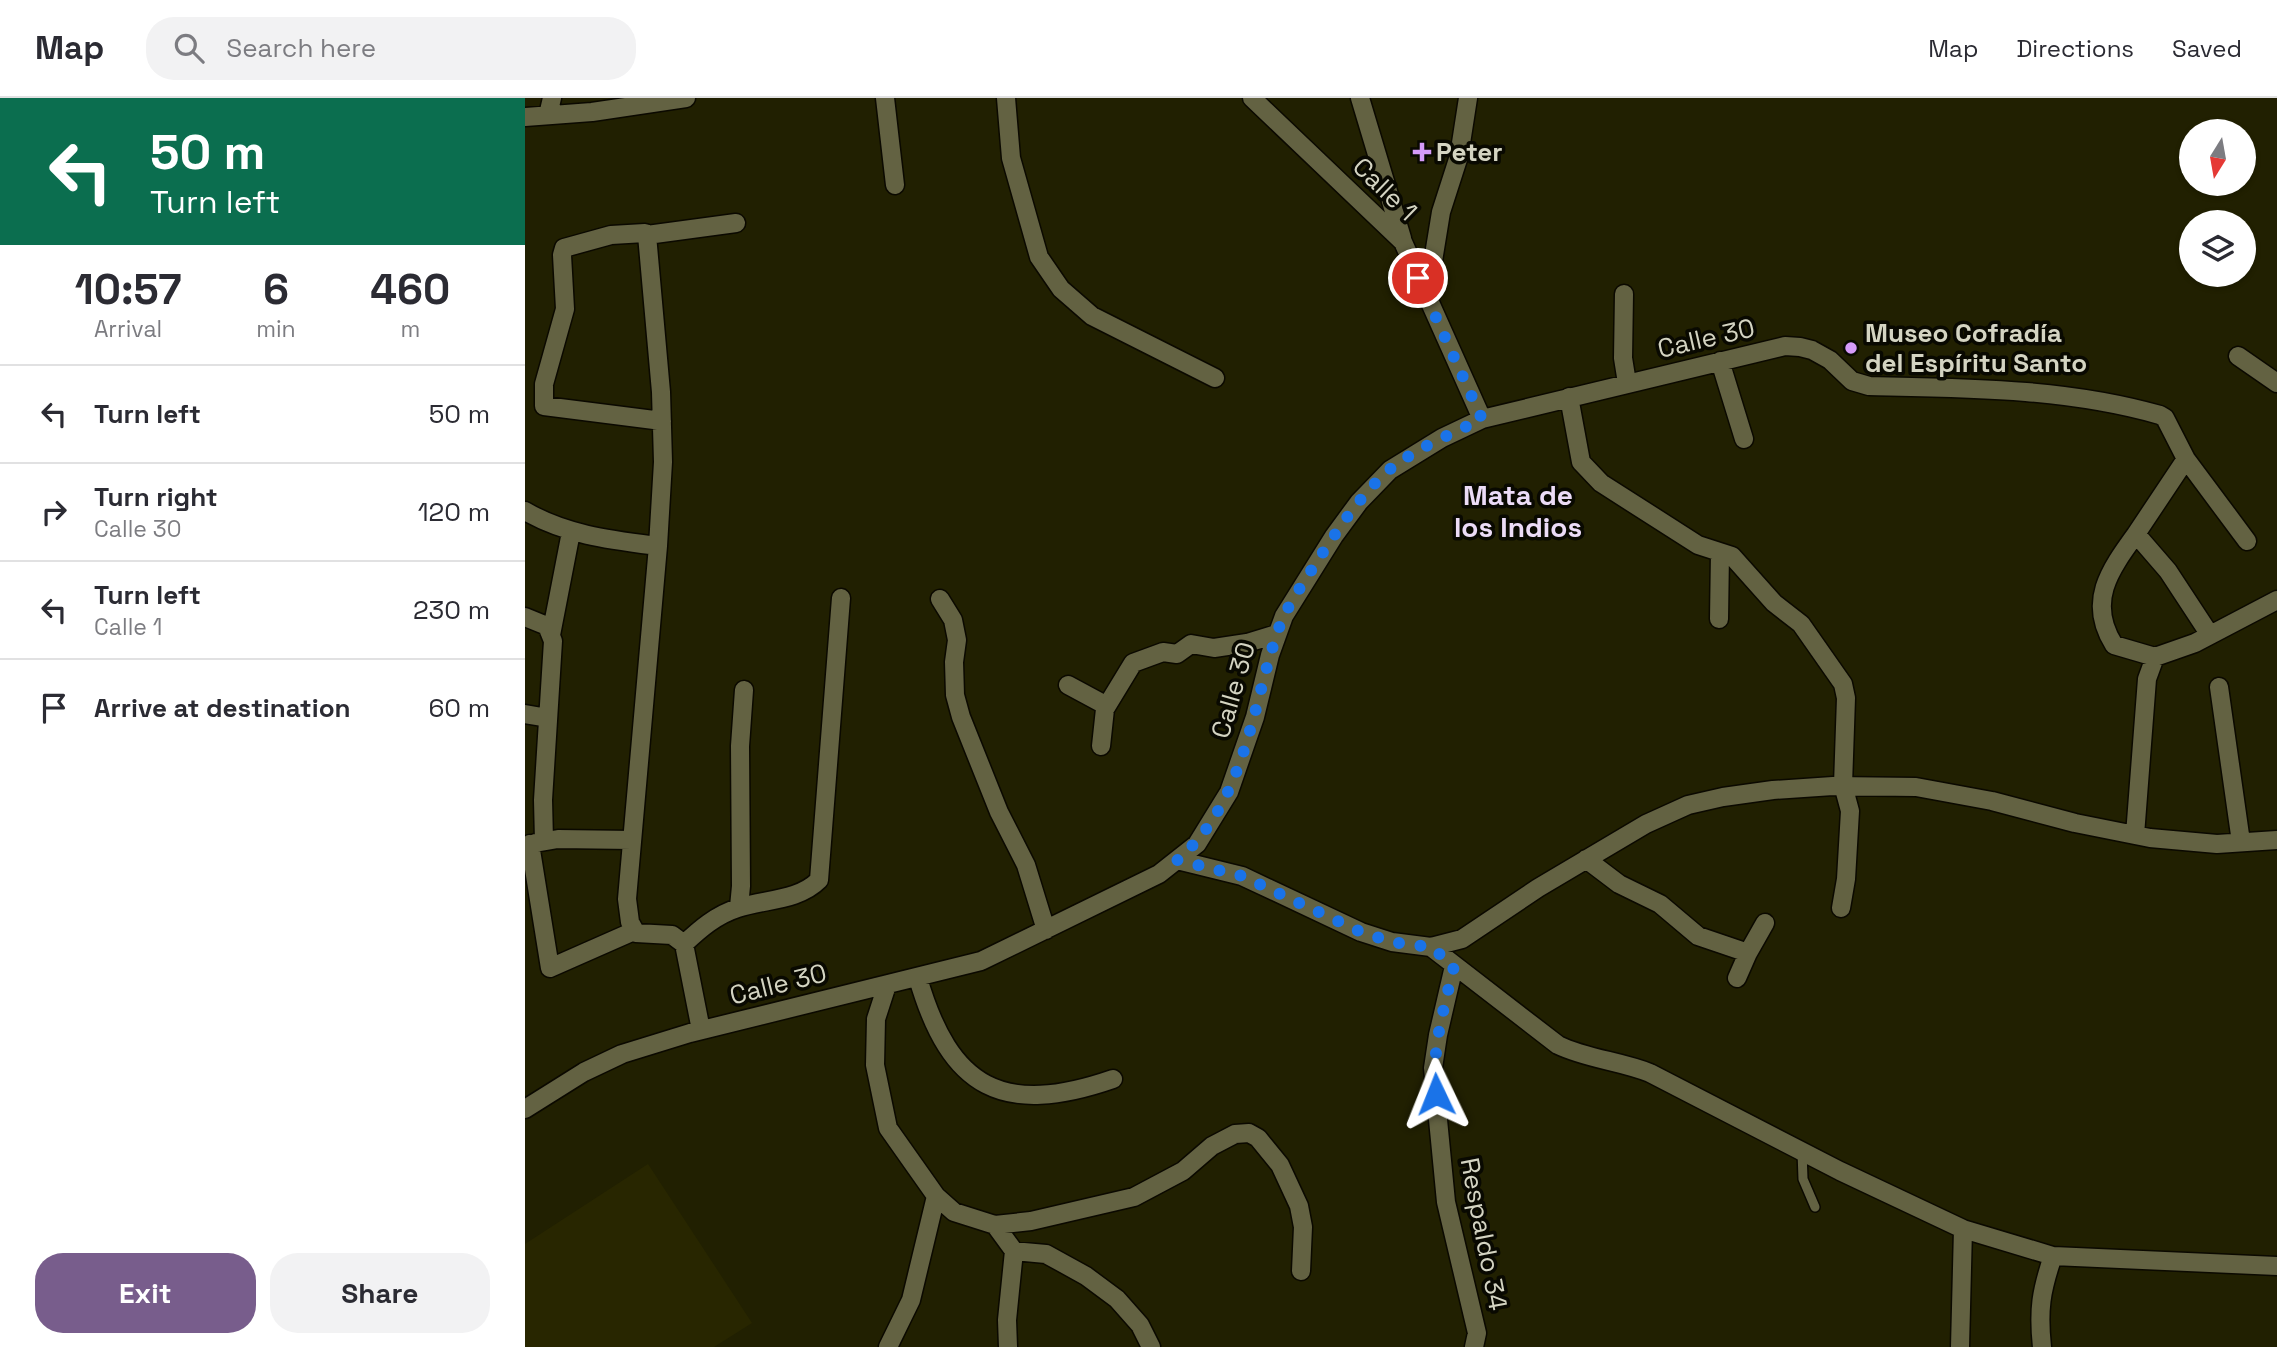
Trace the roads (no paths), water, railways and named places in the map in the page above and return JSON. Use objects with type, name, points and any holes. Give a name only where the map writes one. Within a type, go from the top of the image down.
[{"type":"street","points":[[525,117],[550,107],[592,112],[686,98]]},
{"type":"street","points":[[885,98],[895,185]]},
{"type":"street","points":[[1006,98],[1011,158],[1039,257],[1050,276],[1077,305],[1092,316],[1215,378]]},
{"type":"street","name":"Calle 1","points":[[1252,98],[1403,242],[1482,419]]},
{"type":"street","points":[[1360,98],[1403,242]]},
{"type":"street","points":[[1427,298],[1441,212],[1458,156],[1468,98]]},
{"type":"street","points":[[662,421],[547,408],[542,404],[544,384],[564,318],[566,300],[562,251],[575,244],[611,235],[647,235],[736,223]]},
{"type":"street","points":[[647,235],[653,283],[662,421],[657,546],[627,900],[634,931],[640,934],[671,935],[684,944],[701,1030]]},
{"type":"street","points":[[1624,294],[1623,358],[1627,383]]},
{"type":"street","name":"Calle 30","points":[[525,1109],[584,1072],[622,1054],[701,1030],[981,961],[1160,874],[1197,844],[1229,792],[1255,717],[1283,616],[1334,536],[1359,502],[1390,470],[1442,438],[1482,419],[1785,346],[1800,346],[1830,360],[1852,381],[1869,386],[1978,388],[2101,401],[2160,415],[2165,418],[2186,459]]},
{"type":"street","points":[[2238,356],[2277,383]]},
{"type":"street","points":[[1720,362],[1744,439]]},
{"type":"street","points":[[1569,397],[1581,463],[1601,482],[1673,530],[1698,545],[1732,556],[1774,603],[1801,624],[1843,684],[1846,698],[1843,785],[1850,811],[1846,879],[1841,908]]},
{"type":"street","points":[[2247,541],[2186,459],[2117,560],[2105,583],[2100,607],[2109,636],[2115,645],[2155,657],[2210,635],[2277,600]]},
{"type":"street","points":[[525,511],[572,532],[657,546]]},
{"type":"street","points":[[551,635],[572,532]]},
{"type":"street","points":[[2136,534],[2168,571],[2210,635]]},
{"type":"street","points":[[1719,619],[1720,552]]},
{"type":"street","points":[[684,944],[701,927],[739,908],[809,890],[819,880],[841,598]]},
{"type":"street","points":[[940,599],[953,620],[957,640],[954,662],[955,695],[961,717],[999,812],[1026,865],[1045,930]]},
{"type":"street","points":[[525,617],[547,626],[554,648],[543,800],[533,844],[550,968],[634,931]]},
{"type":"street","points":[[1101,746],[1107,706],[1133,663],[1163,652],[1177,654],[1191,644],[1214,648],[1247,643],[1277,634]]},
{"type":"street","points":[[2135,835],[2147,679],[2155,657]]},
{"type":"street","points":[[1068,685],[1107,706]]},
{"type":"street","points":[[2219,687],[2241,842]]},
{"type":"street","points":[[739,908],[740,746],[744,690]]},
{"type":"street","points":[[525,714],[548,718]]},
{"type":"street","points":[[1177,860],[1242,876],[1361,932],[1392,942],[1431,947],[1462,939],[1586,859],[1646,824],[1688,805],[1773,790],[1843,785],[1916,786],[2135,835],[2217,844],[2277,840]]},
{"type":"street","points":[[533,844],[571,838],[632,840]]},
{"type":"street","points":[[1586,859],[1619,884],[1660,904],[1698,936],[1748,953]]},
{"type":"street","points":[[1737,978],[1765,923]]},
{"type":"street","points":[[1431,947],[1558,1045],[1576,1054],[1623,1063],[1650,1073],[1963,1229],[2053,1256],[2277,1266]]},
{"type":"street","name":"Respaldo 34","points":[[1454,966],[1433,1068],[1445,1202],[1477,1333],[1474,1347]]},
{"type":"street","points":[[918,978],[939,1037],[961,1066],[986,1085],[1026,1095],[1057,1094],[1113,1079]]},
{"type":"street","points":[[887,985],[876,1019],[876,1065],[888,1128],[936,1196],[954,1212],[995,1225],[1031,1221],[1134,1197],[1183,1171],[1212,1146],[1235,1134],[1249,1133],[1258,1138],[1280,1165],[1295,1196],[1303,1227],[1301,1271]]},
{"type":"street","points":[[888,1347],[911,1300],[936,1196]]},
{"type":"street","points":[[995,1225],[1014,1251],[1007,1320],[1008,1347]]},
{"type":"street","points":[[1960,1347],[1963,1229]]},
{"type":"street","points":[[1014,1251],[1046,1254],[1086,1276],[1117,1299],[1140,1325],[1151,1347]]},
{"type":"street","points":[[2042,1347],[2038,1317],[2043,1286],[2053,1256]]},
{"type":"lane","points":[[1802,1151],[1803,1179],[1815,1207]]},
{"type":"place","name":"Peter","points":[[1422,152]]},
{"type":"place","name":"Museo Cofradía del Espíritu Santo","points":[[1851,348]]},
{"type":"district","name":"Mata de los Indios","points":[[1518,511]]}]
